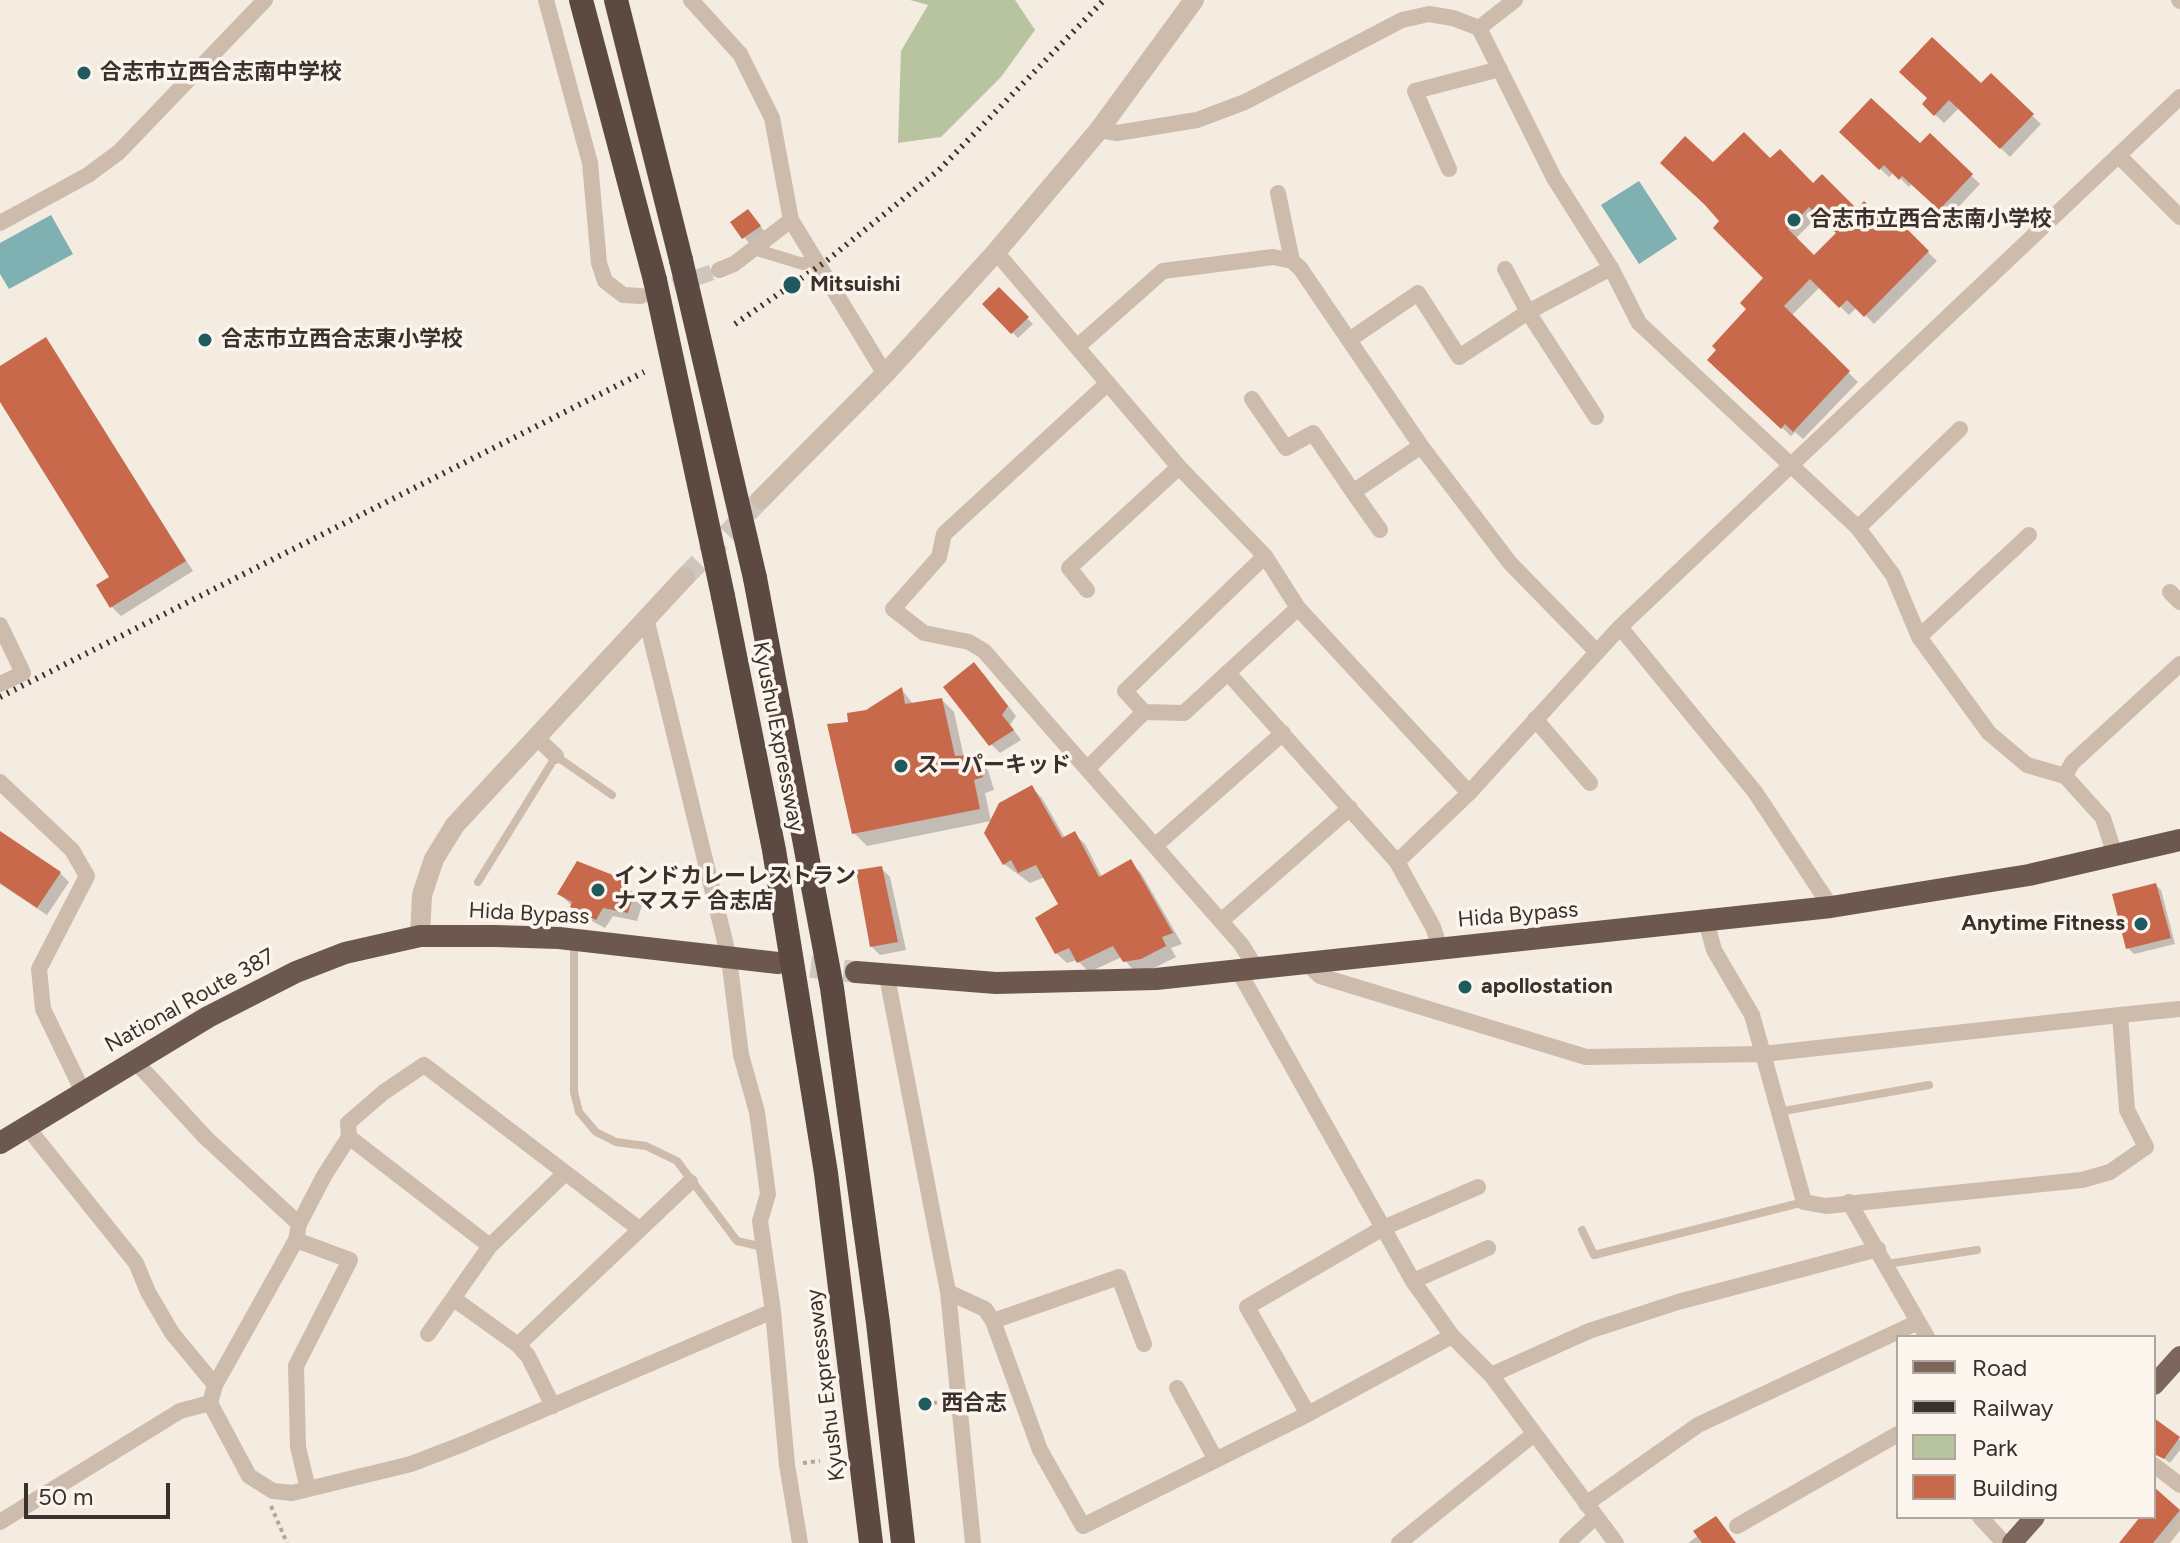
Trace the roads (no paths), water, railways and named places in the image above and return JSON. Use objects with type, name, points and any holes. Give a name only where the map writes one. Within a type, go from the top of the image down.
[{"type":"highway","name":"Kyushu Expressway","points":[[581,0],[723,596],[774,850],[826,1173],[871,1543]]},
{"type":"highway","name":"Kyushu Expressway","points":[[616,0],[681,260],[755,578],[832,988],[903,1543]]},
{"type":"highway","name":"Hida Bypass","points":[[856,972],[887,977],[1079,983],[1247,969],[1831,907],[2029,875],[2180,840]]},
{"type":"highway","name":"Hida Bypass","points":[[420,936],[574,940],[778,963]]},
{"type":"highway","name":"National Route 387","points":[[0,1143],[208,1017],[296,972],[345,953],[420,936]]},
{"type":"main road","points":[[2156,1383],[2180,1356]]},
{"type":"main road","points":[[2012,1543],[2033,1519]]},
{"type":"street","points":[[0,223],[88,175],[119,152],[265,0]]},
{"type":"street","points":[[546,0],[590,163],[599,263],[605,281],[623,295],[648,288]]},
{"type":"street","points":[[691,0],[740,54],[772,118],[794,224],[808,261],[885,374]]},
{"type":"street","points":[[761,499],[885,374],[996,252],[1099,130],[1194,0]]},
{"type":"street","points":[[1479,28],[1515,0]]},
{"type":"street","points":[[1099,130],[1117,133],[1197,120],[1245,102],[1402,20],[1429,14],[1479,28],[1554,178],[1611,268],[1639,323],[1858,528],[1893,575],[1919,637],[1989,733],[2027,765],[2065,776],[2103,818],[2115,855]]},
{"type":"street","points":[[1449,169],[1415,91],[1500,69]]},
{"type":"street","points":[[1397,862],[1469,793],[1620,627],[2180,97]]},
{"type":"street","points":[[2119,156],[2180,217]]},
{"type":"street","points":[[1278,193],[1292,261]]},
{"type":"street","points":[[719,270],[794,224]]},
{"type":"street","points":[[754,249],[808,261]]},
{"type":"street","points":[[996,252],[1179,467],[1265,556],[1298,608],[1469,793]]},
{"type":"street","points":[[1077,347],[1163,271],[1273,257],[1292,261],[1300,268],[1421,446],[1510,563],[1596,651]]},
{"type":"street","points":[[1349,340],[1418,293],[1459,357],[1528,312],[1611,268]]},
{"type":"street","points":[[1505,269],[1528,312],[1596,417]]},
{"type":"street","points":[[1108,383],[944,534],[939,557],[893,609],[924,633],[969,642],[984,651],[1221,921],[1413,1281],[1452,1336],[1491,1375],[1616,1543]]},
{"type":"street","points":[[1252,399],[1286,448],[1313,433],[1380,530]]},
{"type":"street","points":[[1858,528],[1960,429]]},
{"type":"street","points":[[1353,492],[1421,446]]},
{"type":"street","points":[[1087,590],[1069,568],[1179,467]]},
{"type":"street","points":[[1919,637],[2029,535]]},
{"type":"street","points":[[1265,556],[1125,691],[1144,712],[1184,713],[1298,608]]},
{"type":"street","points":[[420,936],[422,895],[434,859],[455,825],[535,736],[647,622],[685,577]]},
{"type":"street","points":[[647,622],[729,958],[741,1055],[757,1112],[768,1194],[760,1221],[773,1311],[786,1459],[800,1543]]},
{"type":"street","points":[[0,625],[23,673],[0,684]]},
{"type":"street","points":[[1620,627],[1755,792],[1831,907]]},
{"type":"street","points":[[2065,776],[2072,763],[2180,664]]},
{"type":"street","points":[[1229,674],[1397,862],[1433,927],[1440,948]]},
{"type":"street","points":[[1087,769],[1144,712]]},
{"type":"street","points":[[1535,719],[1590,783]]},
{"type":"street","points":[[1156,845],[1283,733]]},
{"type":"street","points":[[535,736],[556,756]]},
{"type":"street","points":[[0,782],[72,850],[87,876],[39,969],[43,1009],[83,1092]]},
{"type":"street","points":[[1221,921],[1350,808]]},
{"type":"street","points":[[1706,921],[1714,950],[1752,1015],[1804,1202],[1826,1206],[2082,1180],[2110,1172],[2146,1147],[2127,1110],[2120,1015]]},
{"type":"street","points":[[1305,962],[1320,976],[1586,1057],[1763,1054],[2180,1009]]},
{"type":"street","points":[[887,977],[948,1292],[973,1543]]},
{"type":"street","points":[[135,1061],[297,1232],[350,1260],[296,1366],[298,1447],[308,1489]]},
{"type":"street","points":[[638,1228],[424,1065],[384,1092],[348,1123],[349,1137],[215,1385],[210,1403],[249,1476],[273,1491],[292,1493],[411,1464],[773,1311]]},
{"type":"street","points":[[27,1127],[136,1263],[148,1292],[172,1333],[215,1385]]},
{"type":"street","points":[[349,1137],[490,1246]]},
{"type":"street","points":[[428,1334],[490,1246],[564,1174]]},
{"type":"street","points":[[518,1345],[690,1182]]},
{"type":"street","points":[[1308,1414],[1247,1307],[1383,1228],[1478,1187]]},
{"type":"street","points":[[1849,1202],[1926,1335]]},
{"type":"street","points":[[1413,1281],[1488,1248]]},
{"type":"street","points":[[1491,1375],[1589,1331],[1678,1302],[1882,1257]]},
{"type":"street","points":[[993,1321],[1119,1277],[1144,1344]]},
{"type":"street","points":[[948,1292],[985,1309],[993,1321],[1040,1450],[1083,1526],[1308,1414],[1452,1336]]},
{"type":"street","points":[[454,1299],[518,1345],[528,1356],[553,1406]]},
{"type":"street","points":[[1567,1543],[1590,1511],[1698,1425],[1918,1322]]},
{"type":"street","points":[[1177,1388],[1216,1460]]},
{"type":"street","points":[[0,1522],[180,1411],[210,1403]]},
{"type":"street","points":[[1399,1543],[1534,1434]]},
{"type":"street","points":[[1737,1526],[1896,1435]]},
{"type":"street","points":[[2156,1467],[2180,1485]]},
{"type":"street","points":[[1982,1519],[2004,1543]]},
{"type":"lane","points":[[478,882],[556,756],[612,795]]},
{"type":"lane","points":[[574,940],[574,1092],[579,1112],[596,1132],[616,1142],[646,1146],[677,1161],[737,1241],[764,1247]]},
{"type":"lane","points":[[1777,1112],[1929,1085]]},
{"type":"lane","points":[[1582,1230],[1594,1255],[1804,1202]]},
{"type":"lane","points":[[1882,1257],[1977,1250]]},
{"type":"lane","points":[[2165,1543],[2180,1524]]},
{"type":"water","points":[[1639,181],[1677,239],[1639,264],[1601,205]]},
{"type":"water","points":[[51,215],[73,254],[9,289],[0,274],[0,243]]},
{"type":"tunnel","points":[[651,293],[719,270]]},
{"type":"tunnel","points":[[685,577],[761,499]]},
{"type":"tunnel","points":[[778,963],[856,972]]},
{"type":"railway","points":[[735,324],[825,262],[939,170],[1104,0]]},
{"type":"railway","points":[[0,697],[644,372]]},
{"type":"place","name":"合志市立西合志南中学校","points":[[84,73]]},
{"type":"place","name":"合志市立西合志南小学校","points":[[1794,220]]},
{"type":"place","name":"Mitsuishi","points":[[792,285]]},
{"type":"place","name":"合志市立西合志東小学校","points":[[205,340]]},
{"type":"place","name":"スーパーキッド","points":[[901,766]]},
{"type":"place","name":"インドカレーレストラン ナマステ 合志店","points":[[598,890]]},
{"type":"place","name":"Anytime Fitness","points":[[2141,924]]},
{"type":"place","name":"apollostation","points":[[1465,987]]},
{"type":"place","name":"西合志","points":[[925,1404]]}]
